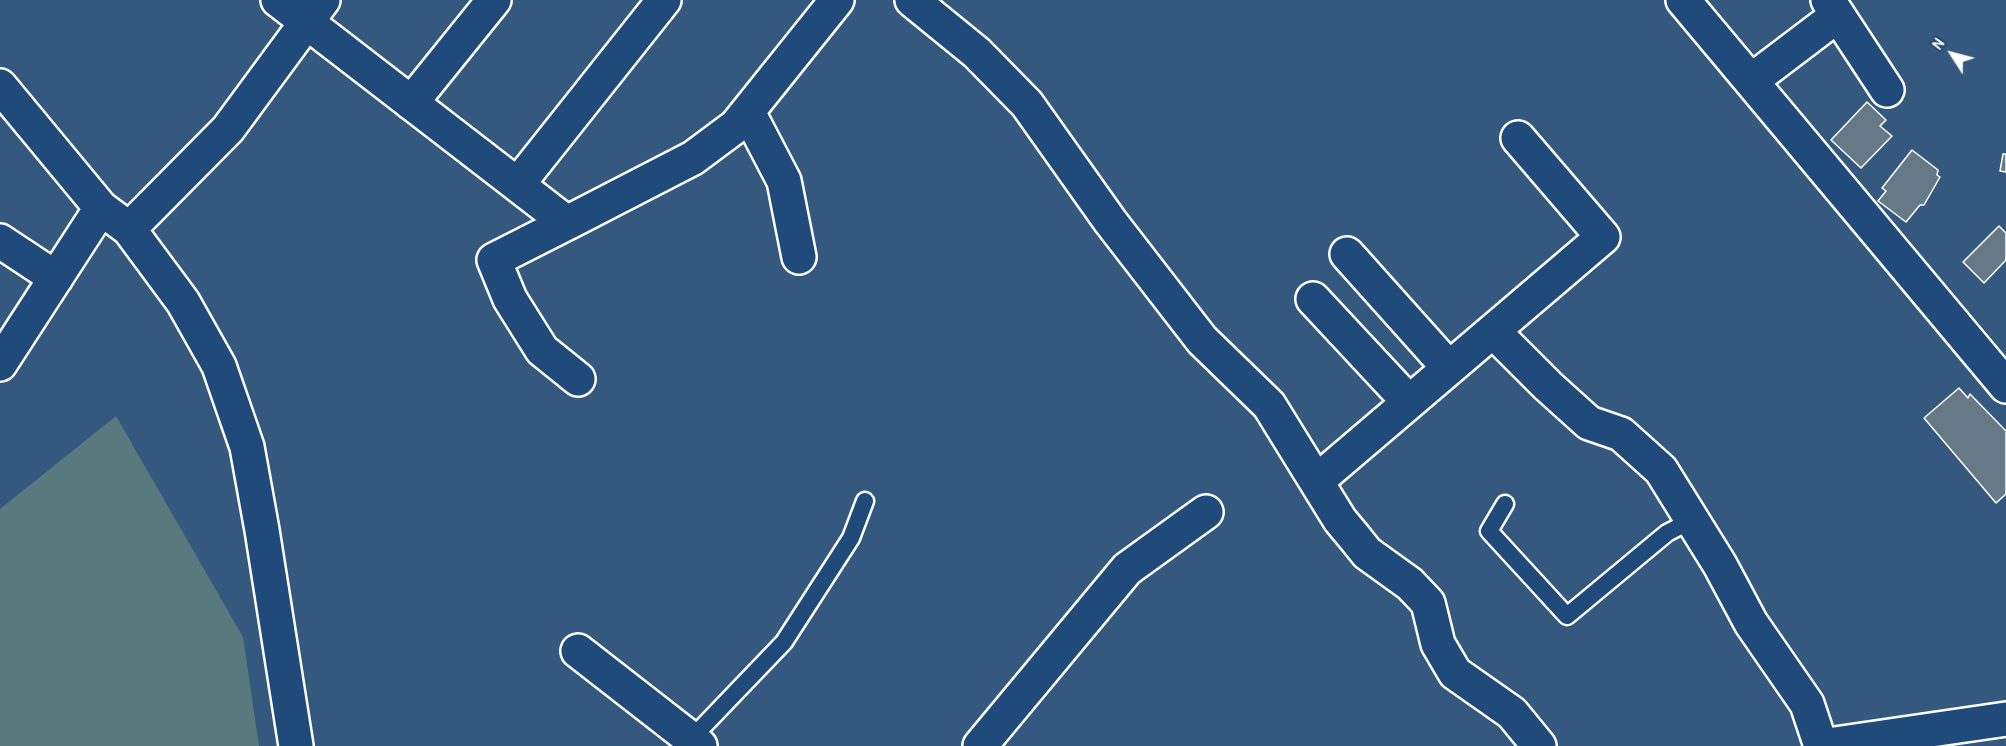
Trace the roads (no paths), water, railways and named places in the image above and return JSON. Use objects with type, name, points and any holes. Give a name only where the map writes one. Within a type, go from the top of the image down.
[{"type":"street","points":[[278,0],[314,11],[411,103],[518,183],[567,223]]},
{"type":"street","points":[[411,103],[494,0]]},
{"type":"street","points":[[518,183],[664,0]]},
{"type":"street","points":[[578,379],[542,350],[510,299],[494,260],[693,158],[736,126],[837,0]]},
{"type":"street","points":[[912,0],[977,54],[1027,104],[1110,221],[1202,340],[1269,405],[1341,520],[1367,553],[1410,584],[1428,603],[1438,644],[1455,673],[1512,713],[1539,746]]},
{"type":"street","points":[[1683,0],[2006,386]]},
{"type":"street","points":[[1751,81],[1833,7],[1887,90]]},
{"type":"street","points":[[129,229],[228,129],[314,11]]},
{"type":"street","points":[[0,86],[101,208],[129,229],[183,302],[210,348],[229,390],[246,447],[262,530],[296,746]]},
{"type":"street","points":[[748,112],[784,180],[799,257]]},
{"type":"street","points":[[1317,480],[1603,237],[1518,138]]},
{"type":"street","points":[[0,364],[101,208]]},
{"type":"street","points":[[0,241],[56,278]]},
{"type":"street","points":[[1347,254],[1449,368]]},
{"type":"street","points":[[1313,299],[1409,402]]},
{"type":"street","points":[[1493,331],[1589,423],[1621,434],[1651,458],[1661,470],[1751,623],[1807,704],[1821,746],[2006,719]]},
{"type":"street","points":[[980,746],[1127,569],[1206,512]]},
{"type":"street","points":[[578,651],[696,742]]},
{"type":"lane","points":[[696,742],[784,642],[851,538],[865,501]]},
{"type":"lane","points":[[1505,504],[1489,531],[1567,616],[1667,533],[1692,520]]}]
